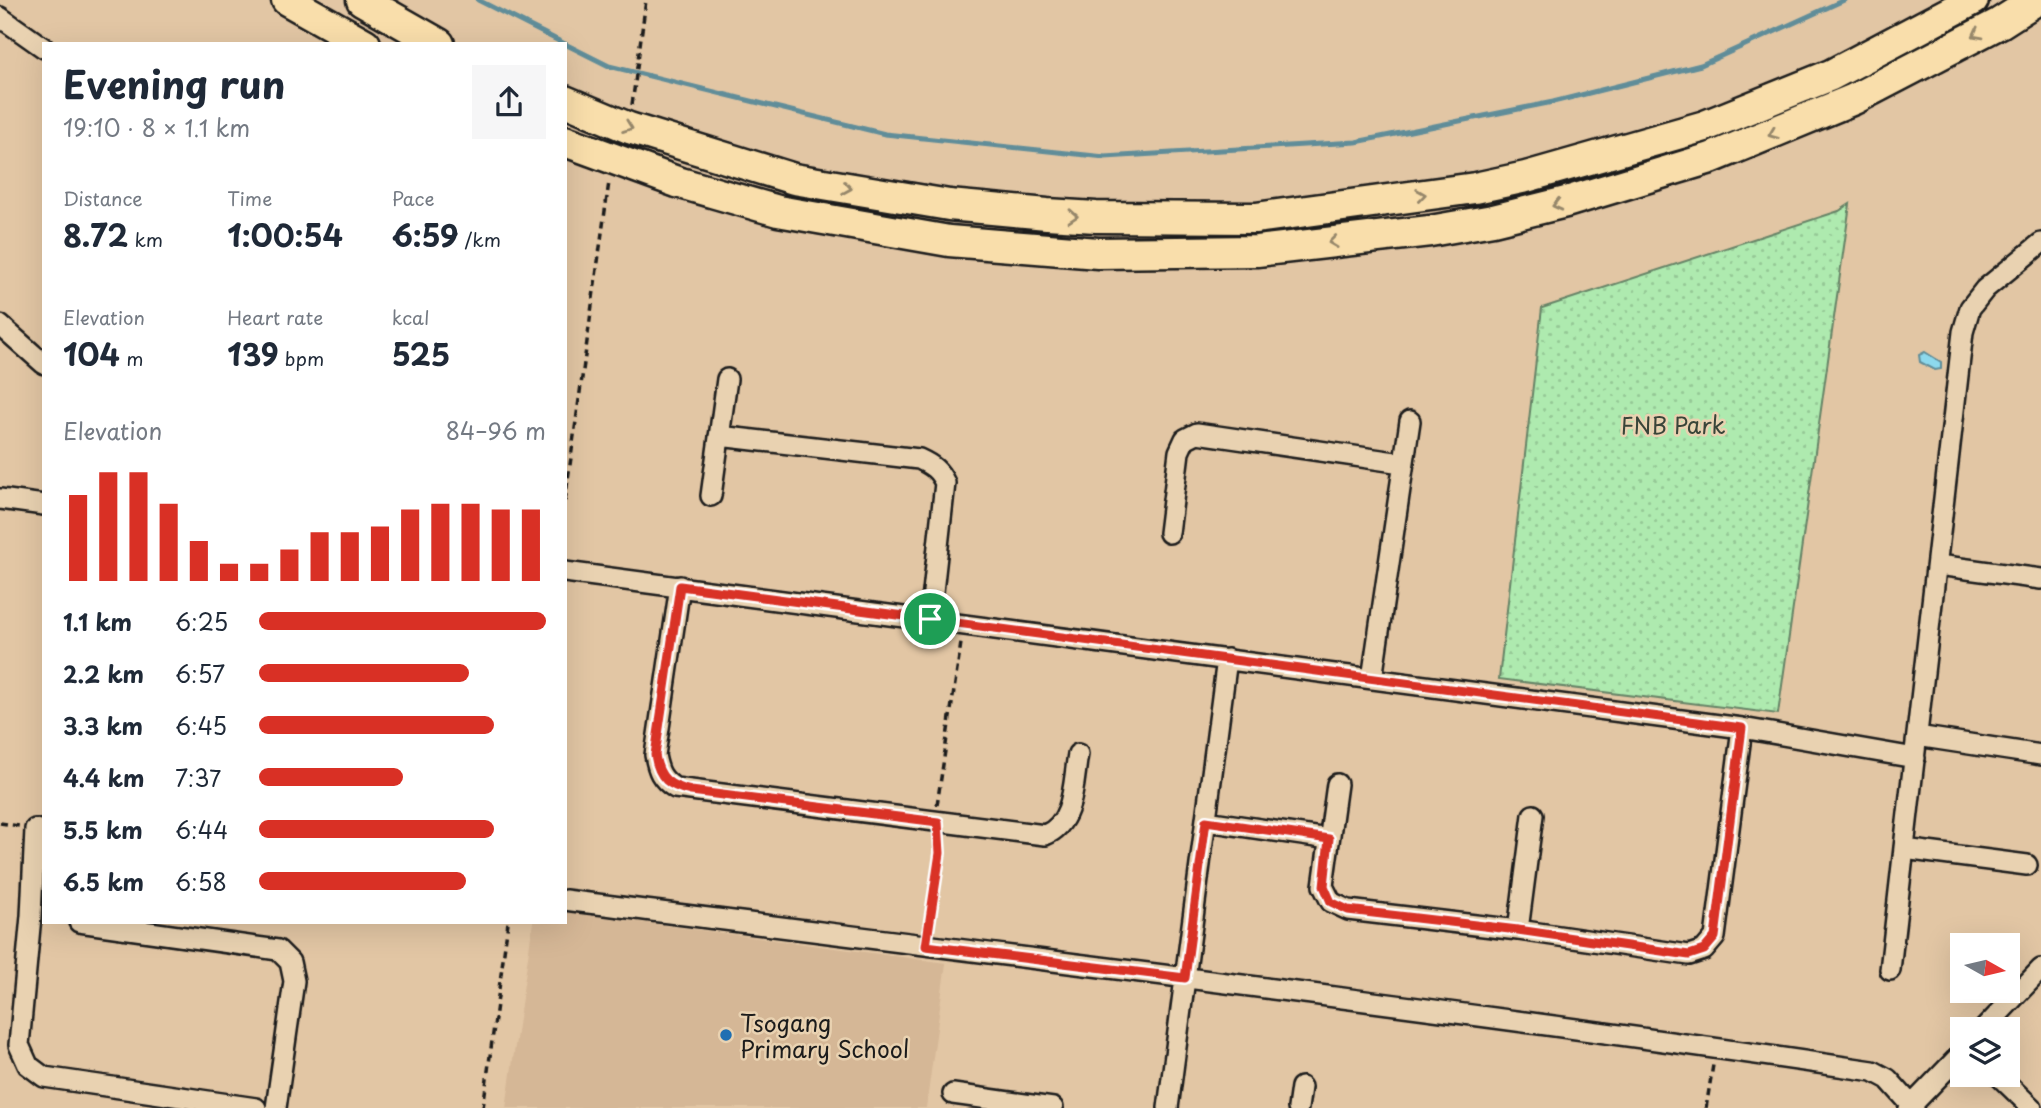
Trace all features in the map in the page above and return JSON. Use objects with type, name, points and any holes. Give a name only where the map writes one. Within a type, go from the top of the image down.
[{"type":"main road","points":[[287,0],[361,42]]},
{"type":"main road","points":[[362,0],[436,42]]},
{"type":"main road","points":[[567,102],[629,128],[794,179],[949,205],[1096,217],[1256,218],[1475,188],[1526,177],[1705,126],[1831,75],[1973,0]]},
{"type":"main road","points":[[567,142],[689,186],[778,211],[949,241],[1098,253],[1256,251],[1430,231],[1493,220],[1566,202],[1711,158],[1854,99],[2000,23],[2036,0]]},
{"type":"street","points":[[0,17],[42,47]]},
{"type":"street","points":[[1890,970],[1963,332],[1970,308],[1984,289],[2041,243]]},
{"type":"street","points":[[0,324],[42,361]]},
{"type":"street","points":[[711,496],[727,379]]},
{"type":"street","points":[[1372,679],[1410,421]]},
{"type":"street","points":[[1169,533],[1179,452],[1185,439],[1197,433],[1402,463]]},
{"type":"street","points":[[719,436],[919,459],[932,465],[940,472],[945,483],[930,619]]},
{"type":"street","points":[[0,499],[42,505]]},
{"type":"street","points":[[1938,565],[2041,579]]},
{"type":"street","points":[[567,572],[1742,728],[1915,758]]},
{"type":"street","points":[[680,586],[655,755],[657,769],[664,780],[675,788],[1045,835],[1056,831],[1068,810],[1078,754]]},
{"type":"street","points":[[1168,1108],[1227,659]]},
{"type":"street","points":[[1337,784],[1324,886],[1331,902],[1348,910],[1518,930],[1689,955],[1704,950],[1715,937],[1742,728]]},
{"type":"street","points":[[1917,736],[2041,755]]},
{"type":"street","points":[[1518,930],[1533,815]]},
{"type":"street","points":[[1206,821],[1329,839]]},
{"type":"street","points":[[42,830],[35,829],[37,916],[19,1045],[28,1065],[44,1077],[256,1108]]},
{"type":"street","points":[[1904,849],[2027,865]]},
{"type":"street","points":[[567,900],[1185,978],[1873,1071],[1888,1079],[1912,1107],[1950,1065]]},
{"type":"street","points":[[93,924],[278,950],[290,962],[294,981],[276,1108]]},
{"type":"street","points":[[1995,1017],[2041,969]]},
{"type":"street","points":[[1298,1108],[1301,1087]]},
{"type":"street","points":[[2010,1087],[2032,1108]]},
{"type":"street","points":[[953,1094],[1053,1108]]},
{"type":"path","points":[[629,128],[646,0]]},
{"type":"path","points":[[567,486],[612,159]]},
{"type":"path","points":[[926,946],[940,853],[937,806],[963,624]]},
{"type":"path","points":[[483,1108],[508,924]]},
{"type":"path","points":[[1706,1108],[1716,1048]]},
{"type":"shaded area","name":"Tsogang Primary School","points":[[567,912],[946,963],[926,1108],[506,1108],[533,924],[567,924]]},
{"type":"green space","name":"FNB Park","points":[[1850,204],[1778,714],[1499,679],[1542,308],[1839,211]]},
{"type":"water","points":[[1925,352],[1941,362],[1941,369],[1935,370],[1920,362],[1919,355]]},
{"type":"waterway","points":[[478,0],[561,42]]},
{"type":"waterway","points":[[567,45],[609,66],[885,134],[1105,157],[1356,142],[1553,102],[1701,65],[1844,0]]},
{"type":"place","name":"Tsogang Primary School","points":[[726,1035]]},
{"type":"route","points":[[680,586],[930,619],[1742,728],[1715,937],[1704,950],[1689,955],[1518,930],[1348,910],[1331,902],[1324,886],[1329,839],[1206,821],[1185,978],[926,946],[940,853],[938,822],[675,788],[664,780],[657,769],[655,755],[680,586]]}]
